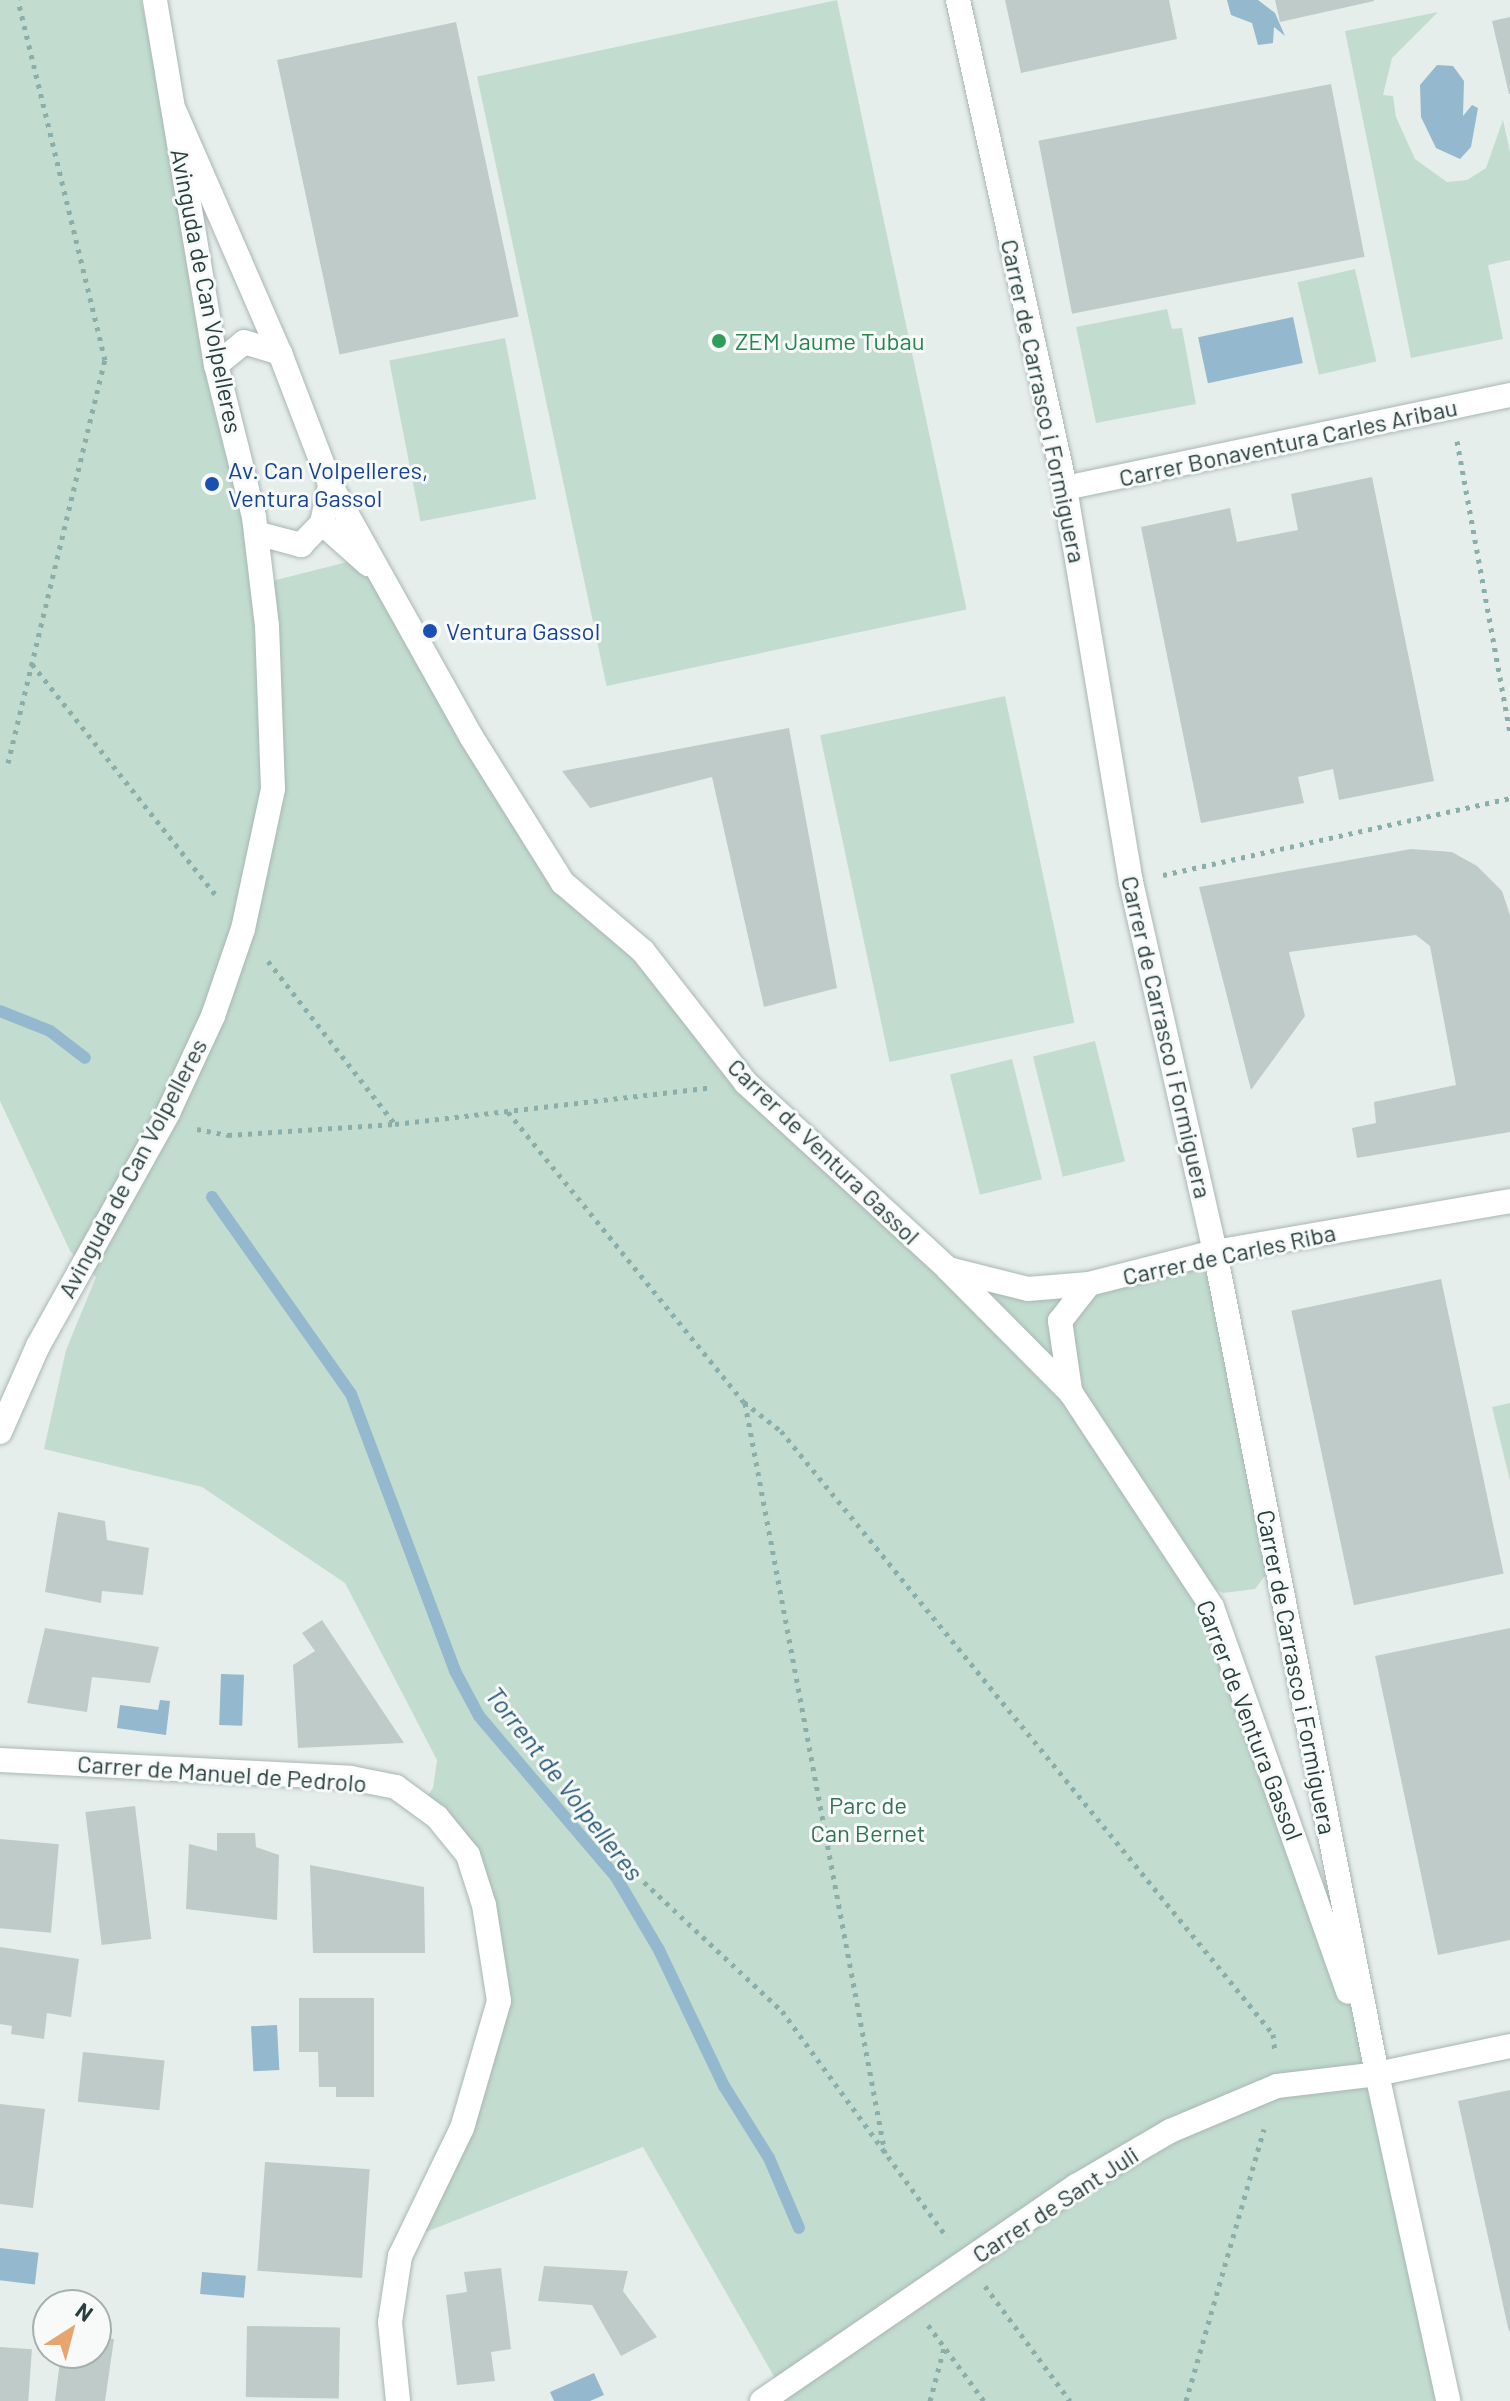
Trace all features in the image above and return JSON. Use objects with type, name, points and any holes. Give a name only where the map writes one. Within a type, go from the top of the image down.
[{"type":"street","name":"Avinguda de Can Volpelleres","points":[[0,1432],[38,1346],[125,1182],[168,1113],[213,1016],[243,929],[273,789],[267,626],[256,533],[216,365],[158,0]]},
{"type":"street","name":"Carrer de Carrasco i Formiguera","points":[[958,0],[1065,488],[1131,882],[1215,1252],[1377,2074]]},
{"type":"street","name":"Carrer de Ventura Gassol","points":[[175,112],[280,353],[330,484],[472,738],[563,883],[643,951],[746,1083],[948,1269],[1071,1393],[1212,1607],[1377,2074]]},
{"type":"street","points":[[216,365],[244,342],[280,353]]},
{"type":"street","name":"Carrer Bonaventura Carles Aribau","points":[[1065,488],[1510,395]]},
{"type":"street","points":[[256,533],[301,545],[322,523],[330,484]]},
{"type":"street","name":"Carrer de Ventura Gassol","points":[[322,523],[384,579]]},
{"type":"street","name":"Carrer de Carles Riba","points":[[948,1269],[1028,1289],[1089,1284],[1215,1252],[1510,1201]]},
{"type":"street","name":"Carrer de Ventura Gassol","points":[[1071,1393],[1060,1321],[1089,1284]]},
{"type":"street","name":"Carrer de Manuel de Pedrolo","points":[[0,1760],[351,1778],[396,1787],[437,1817],[468,1855],[484,1905],[499,2001],[462,2128],[400,2256],[390,2322],[398,2401]]},
{"type":"street","name":"Carrer de Sant Juli","points":[[762,2401],[1076,2186],[1170,2131],[1277,2086],[1377,2074],[1510,2046]]},
{"type":"street","points":[[1377,2074],[1448,2401]]},
{"type":"path","points":[[8,763],[105,360],[18,0]]},
{"type":"path","points":[[1451,408],[1510,733]]},
{"type":"path","points":[[1131,882],[1510,798]]},
{"type":"path","points":[[168,1113],[189,1126],[228,1135],[508,1112],[746,1083]]},
{"type":"path","points":[[508,1112],[744,1402],[781,1431],[1273,2034],[1277,2086],[1186,2401]]},
{"type":"path","points":[[744,1402],[885,2153]]},
{"type":"path","points":[[644,1882],[782,2011],[1070,2401]]},
{"type":"path","points":[[922,2317],[984,2401]]},
{"type":"path","points":[[930,2401],[945,2347]]},
{"type":"green space","name":"Parc de Can Bernet","points":[[0,0],[141,0],[264,583],[371,556],[563,881],[714,1052],[950,1269],[1026,1287],[1215,1252],[1270,1569],[1255,1589],[1223,1593],[1194,1577],[1377,2074],[1448,2401],[761,2401],[780,2387],[643,2147],[413,2237],[499,2007],[471,1856],[422,1804],[433,1788],[437,1760],[345,1583],[202,1487],[44,1449],[66,1350],[96,1277],[70,1251],[0,1101]]},
{"type":"green space","name":"ZEM Jaume Tubau","points":[[837,0],[967,609],[607,686],[477,77]]},
{"type":"green space","points":[[1438,12],[1392,58],[1383,95],[1393,96],[1396,117],[1415,159],[1447,182],[1467,180],[1486,168],[1503,120],[1510,152],[1510,260],[1488,265],[1503,339],[1411,358],[1345,31]]},
{"type":"green space","points":[[1355,269],[1376,362],[1319,375],[1298,282]]},
{"type":"green space","points":[[1167,309],[1172,329],[1182,328],[1196,404],[1096,423],[1076,327]]},
{"type":"green space","points":[[505,338],[536,499],[420,522],[389,361]]},
{"type":"green space","points":[[1005,696],[1074,1023],[890,1062],[820,735]]},
{"type":"green space","points":[[1095,1041],[1125,1161],[1063,1177],[1033,1056]]},
{"type":"green space","points":[[1012,1059],[1042,1179],[980,1195],[950,1074]]},
{"type":"green space","points":[[1510,1403],[1510,1481],[1492,1407]]},
{"type":"water","points":[[1227,0],[1258,0],[1275,13],[1285,36],[1274,27],[1273,43],[1258,45],[1252,23],[1231,15]]},
{"type":"water","points":[[1437,65],[1453,66],[1464,81],[1463,116],[1472,105],[1478,108],[1471,147],[1460,159],[1436,148],[1421,117],[1420,85]]},
{"type":"water","points":[[1293,317],[1303,363],[1208,383],[1198,337]]},
{"type":"water","points":[[221,1674],[244,1675],[242,1726],[219,1725]]},
{"type":"water","points":[[160,1700],[170,1701],[166,1735],[117,1728],[120,1705],[158,1710]]},
{"type":"water","points":[[277,2025],[279,2070],[253,2071],[251,2026]]},
{"type":"water","points":[[0,2248],[39,2253],[35,2285],[0,2280]]},
{"type":"water","points":[[202,2272],[246,2276],[244,2298],[200,2294]]},
{"type":"water","points":[[594,2373],[604,2395],[590,2401],[554,2401],[550,2392]]},
{"type":"building","points":[[1005,0],[1169,0],[1177,39],[1021,73]]},
{"type":"building","points":[[1275,0],[1374,0],[1374,1],[1280,22]]},
{"type":"building","points":[[1510,17],[1510,94],[1509,94],[1492,21]]},
{"type":"building","points":[[456,22],[519,316],[340,354],[277,60]]},
{"type":"building","points":[[1331,84],[1365,257],[1072,314],[1038,141]]},
{"type":"building","points":[[1372,477],[1434,781],[1339,800],[1333,769],[1298,777],[1304,803],[1201,823],[1141,527],[1230,508],[1237,542],[1298,530],[1291,494]]},
{"type":"building","points":[[789,728],[837,988],[764,1007],[712,777],[590,808],[562,771]]},
{"type":"building","points":[[1411,849],[1452,852],[1477,866],[1502,891],[1510,915],[1510,1132],[1357,1158],[1352,1128],[1376,1123],[1374,1102],[1456,1085],[1430,946],[1416,935],[1289,952],[1305,1016],[1251,1090],[1199,887]]},
{"type":"building","points":[[1441,1279],[1504,1573],[1354,1605],[1291,1311]]},
{"type":"building","points":[[58,1512],[105,1521],[107,1540],[149,1548],[143,1595],[102,1591],[101,1603],[45,1592]]},
{"type":"building","points":[[322,1620],[404,1743],[298,1748],[293,1665],[315,1651],[302,1633]]},
{"type":"building","points":[[45,1628],[159,1647],[150,1683],[92,1677],[87,1712],[27,1703]]},
{"type":"building","points":[[1510,1628],[1510,1940],[1438,1955],[1375,1656]]},
{"type":"building","points":[[135,1806],[151,1939],[102,1945],[85,1812]]},
{"type":"building","points":[[217,1833],[255,1833],[256,1847],[279,1855],[277,1920],[186,1909],[189,1844],[217,1851]]},
{"type":"building","points":[[0,1839],[59,1844],[51,1933],[0,1928]]},
{"type":"building","points":[[310,1865],[424,1887],[425,1953],[313,1953]]},
{"type":"building","points":[[0,1947],[79,1959],[71,2017],[47,2013],[44,2039],[11,2034],[12,2026],[0,2024]]},
{"type":"building","points":[[299,1998],[374,1998],[374,2097],[336,2097],[336,2087],[319,2087],[318,2052],[299,2052]]},
{"type":"building","points":[[83,2052],[165,2061],[159,2110],[78,2102]]},
{"type":"building","points":[[1510,2090],[1510,2331],[1509,2332],[1458,2101]]},
{"type":"building","points":[[0,2104],[45,2109],[33,2208],[0,2204]]},
{"type":"building","points":[[265,2162],[370,2169],[362,2278],[257,2271]]},
{"type":"building","points":[[544,2266],[628,2271],[623,2291],[657,2337],[621,2356],[592,2305],[538,2301]]},
{"type":"building","points":[[501,2268],[511,2349],[491,2352],[495,2381],[457,2385],[446,2295],[467,2292],[464,2272]]},
{"type":"building","points":[[247,2326],[340,2328],[339,2399],[246,2397]]},
{"type":"building","points":[[0,2347],[32,2349],[28,2401],[0,2401]]},
{"type":"building","points":[[59,2369],[110,2369],[105,2401],[55,2401]]},
{"type":"waterway","name":"Torrent de Volpelleres","points":[[0,1011],[50,1031],[85,1058]]},
{"type":"waterway","name":"Torrent de Volpelleres","points":[[212,1197],[351,1394],[455,1671],[479,1716],[616,1877],[659,1950],[724,2086],[769,2158],[799,2228]]},
{"type":"place","name":"ZEM Jaume Tubau","points":[[719,341]]},
{"type":"place","name":"Av. Can Volpelleres, Ventura Gassol","points":[[212,484]]},
{"type":"place","name":"Ventura Gassol","points":[[430,631]]}]
